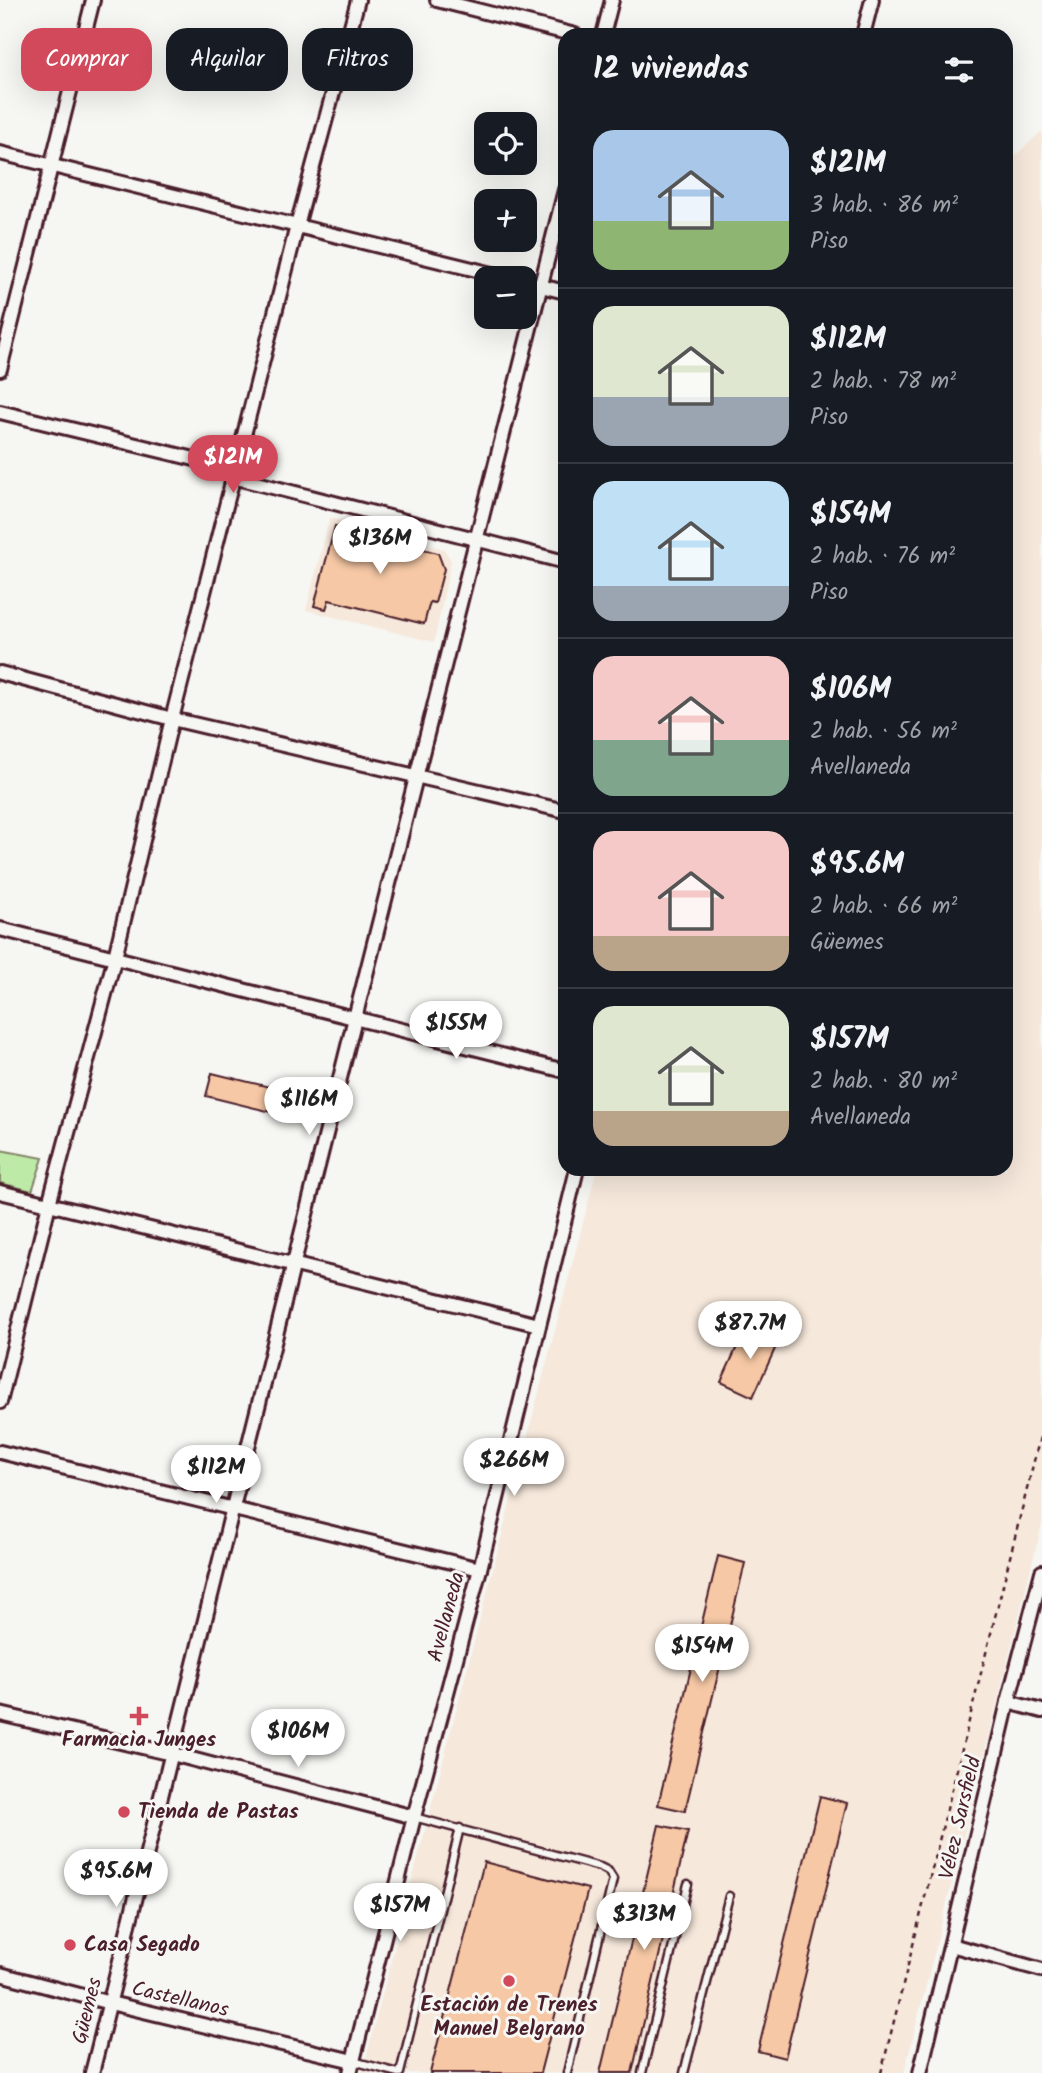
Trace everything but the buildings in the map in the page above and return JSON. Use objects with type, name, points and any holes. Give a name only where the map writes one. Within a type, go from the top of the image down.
[{"type":"street","points":[[0,369],[93,0]]},
{"type":"street","points":[[0,1402],[115,957],[172,719],[297,226],[358,0]]},
{"type":"street","points":[[438,0],[558,31]]},
{"type":"street","points":[[605,28],[612,0]]},
{"type":"street","points":[[865,28],[872,0]]},
{"type":"street","points":[[0,153],[474,269]]},
{"type":"street","name":"Güemes","points":[[92,2073],[355,1018],[558,219]]},
{"type":"street","points":[[537,285],[558,290]]},
{"type":"street","points":[[0,412],[211,463],[233,477],[558,560]]},
{"type":"street","points":[[0,673],[172,719],[558,809]]},
{"type":"street","points":[[0,929],[558,1069]]},
{"type":"street","name":"Avellaneda","points":[[351,2067],[480,1569],[575,1176]]},
{"type":"street","points":[[0,1192],[539,1325]]},
{"type":"street","points":[[0,1452],[480,1569]]},
{"type":"street","name":"Vélez Sarsfield","points":[[920,2073],[1008,1702],[1042,1572]]},
{"type":"street","points":[[1008,1702],[1042,1711]]},
{"type":"street","points":[[0,1714],[172,1754],[414,1817]]},
{"type":"street","points":[[951,1945],[1042,1970]]},
{"type":"street","name":"Castellanos","points":[[0,1974],[351,2067]]},
{"type":"lane","points":[[414,1817],[600,1867],[608,1871],[613,1879],[567,2073]]},
{"type":"lane","points":[[351,2067],[399,2073],[460,1828]]},
{"type":"lane","points":[[642,2073],[688,1884]]},
{"type":"lane","points":[[684,2073],[729,1896]]},
{"type":"path","points":[[881,2073],[1042,1430]]},
{"type":"shaded area","points":[[1042,131],[1042,1524],[904,2073],[362,2073],[595,1176],[1013,1176],[1013,158]]},
{"type":"shaded area","points":[[330,518],[444,549],[451,561],[434,642],[306,610]]},
{"type":"green space","points":[[0,1150],[43,1158],[32,1191],[0,1183]]},
{"type":"place","name":"Farmacia Junges","points":[[139,1716]]},
{"type":"place","name":"Tienda de Pastas","points":[[124,1812]]},
{"type":"place","name":"Casa Segado","points":[[70,1945]]},
{"type":"place","name":"Estación de Trenes Manuel Belgrano","points":[[509,1981]]}]
